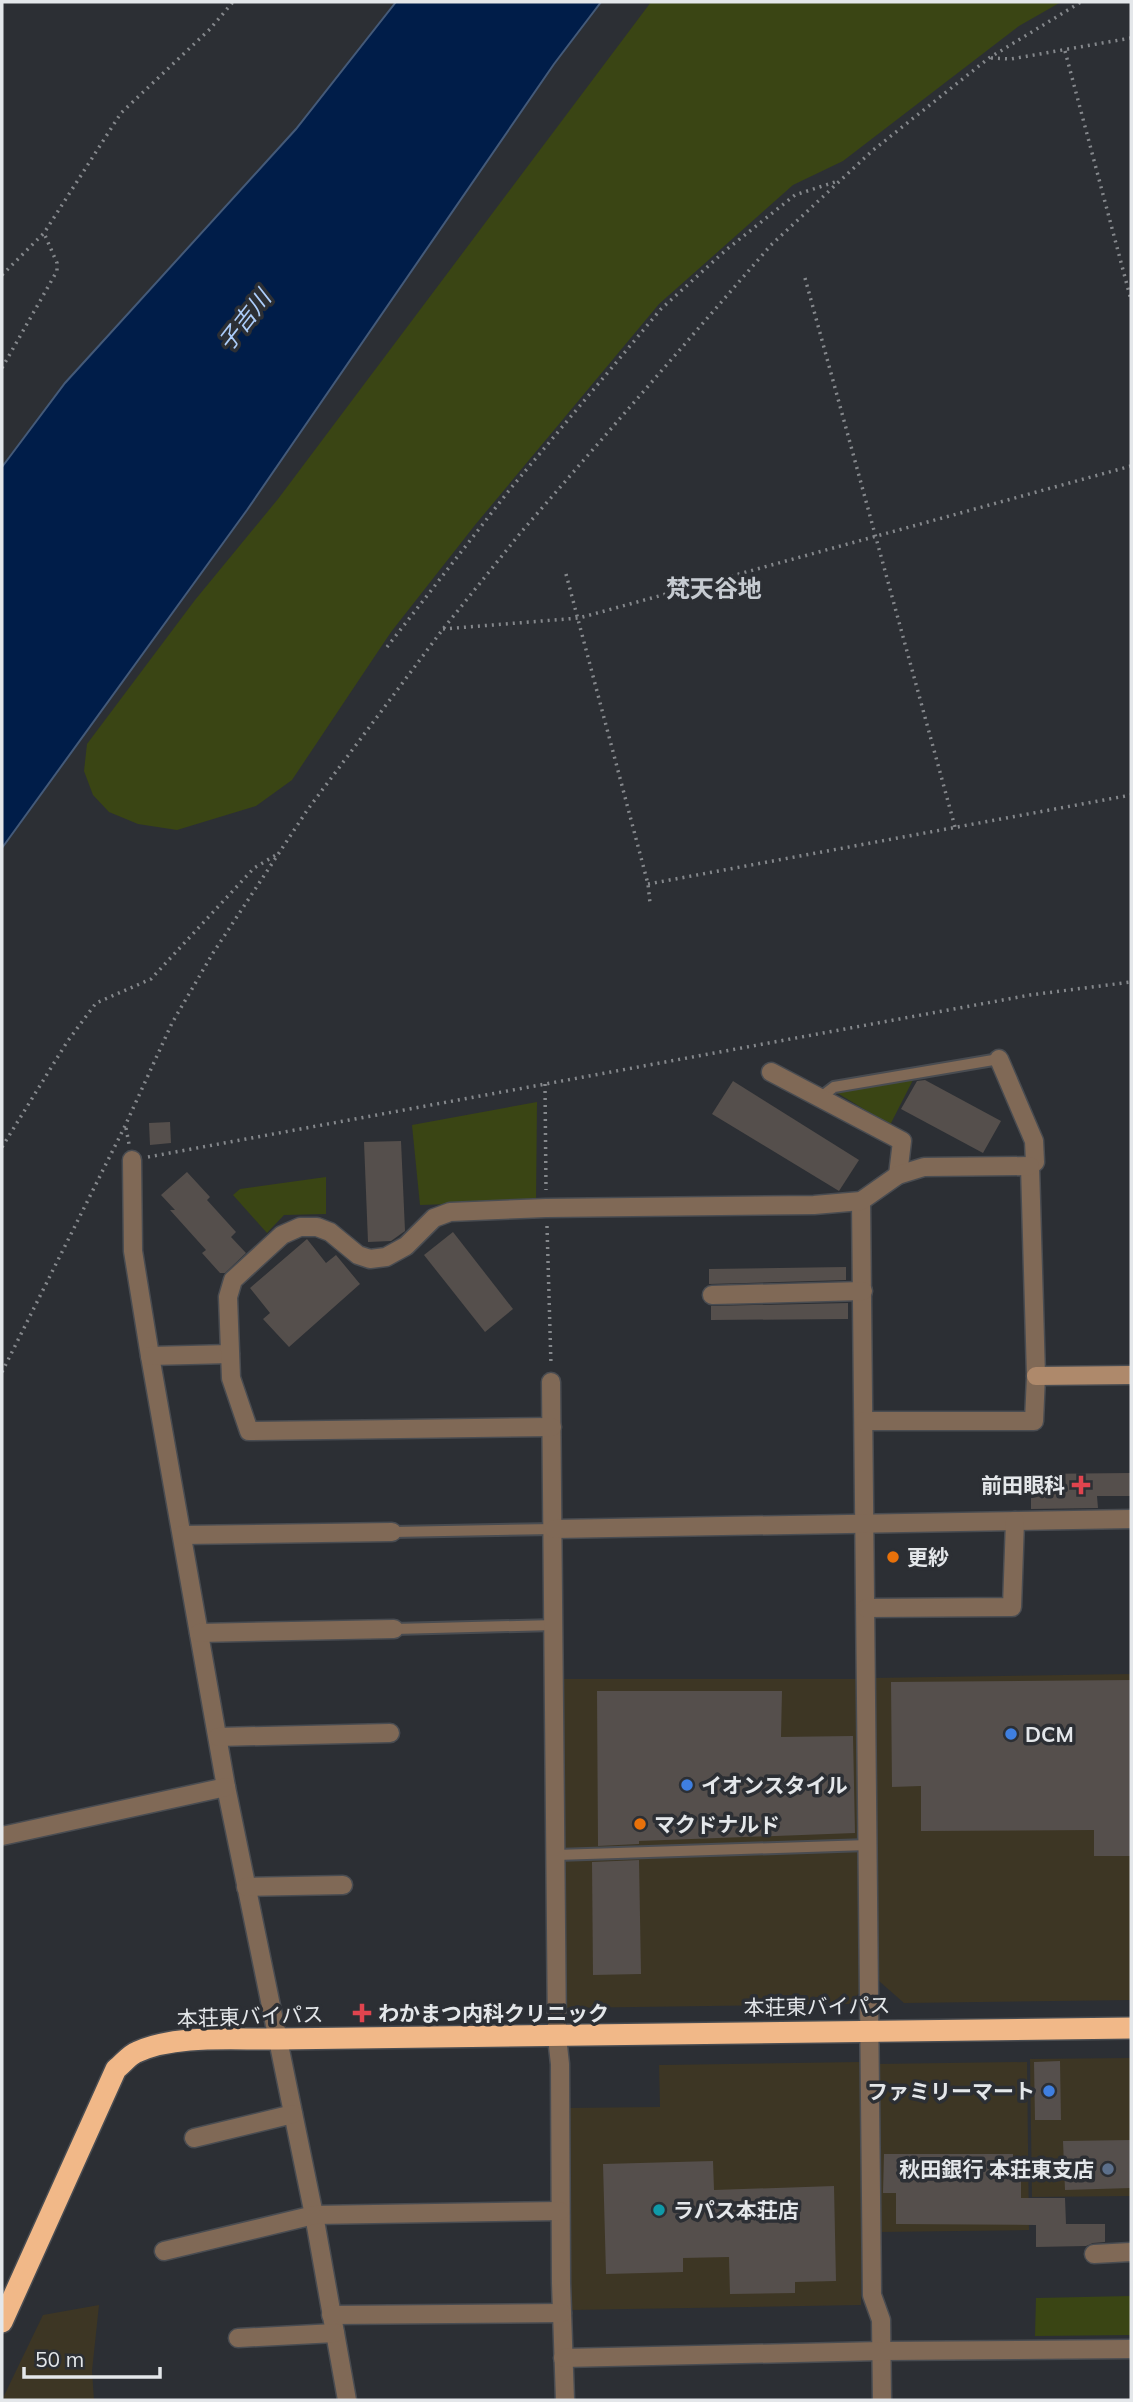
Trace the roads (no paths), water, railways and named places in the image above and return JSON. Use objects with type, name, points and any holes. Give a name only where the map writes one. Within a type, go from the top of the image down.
[{"type":"highway","name":"本荘東バイパス","points":[[2,2322],[116,2069],[134,2053],[154,2046],[184,2041],[278,2039],[557,2037],[870,2029],[1131,2028]]},
{"type":"street","points":[[552,1427],[249,1431],[231,1378],[228,1297],[233,1280],[282,1235],[300,1227],[317,1227],[330,1231],[358,1255],[370,1259],[386,1257],[406,1246],[435,1217],[450,1212],[546,1208],[814,1205],[861,1201],[898,1175],[924,1167],[1030,1166],[1035,1162],[1034,1142],[999,1059]]},
{"type":"street","points":[[771,1072],[902,1141],[898,1175]]},
{"type":"street","points":[[132,1160],[133,1251],[150,1356],[226,1787],[314,2215],[347,2400]]},
{"type":"street","points":[[864,1421],[1034,1421],[1036,1376],[1030,1166]]},
{"type":"street","points":[[861,1201],[872,2295],[881,2320],[882,2400]]},
{"type":"street","points":[[712,1295],[863,1291]]},
{"type":"street","points":[[150,1356],[230,1354]]},
{"type":"street","points":[[1036,1376],[1131,1375]]},
{"type":"street","points":[[551,1382],[557,2037],[565,2400]]},
{"type":"street","points":[[554,1529],[1131,1519]]},
{"type":"street","points":[[866,1608],[1012,1607],[1014,1521]]},
{"type":"street","points":[[182,1535],[392,1532]]},
{"type":"street","points":[[200,1633],[394,1629]]},
{"type":"street","points":[[218,1737],[390,1733]]},
{"type":"street","points":[[2,1836],[226,1787]]},
{"type":"street","points":[[246,1887],[343,1885]]},
{"type":"street","points":[[194,2138],[293,2114]]},
{"type":"street","points":[[164,2251],[314,2215],[560,2211]]},
{"type":"street","points":[[1094,2254],[1131,2252]]},
{"type":"street","points":[[331,2315],[562,2313]]},
{"type":"street","points":[[238,2338],[335,2333]]},
{"type":"street","points":[[564,2358],[1131,2349]]},
{"type":"lane","points":[[821,1097],[834,1087],[999,1059]]},
{"type":"lane","points":[[392,1532],[554,1529]]},
{"type":"lane","points":[[394,1629],[555,1625]]},
{"type":"lane","points":[[556,1855],[868,1845]]},
{"type":"water","name":"子吉川","points":[[396,2],[601,2],[554,64],[247,510],[2,848],[2,467],[65,383],[296,129]]},
{"type":"place","name":"前田眼科","points":[[1081,1485]]},
{"type":"place","name":"更紗","points":[[893,1557]]},
{"type":"place","name":"DCM","points":[[1011,1734]]},
{"type":"place","name":"イオンスタイル","points":[[687,1785]]},
{"type":"place","name":"マクドナルド","points":[[640,1824]]},
{"type":"place","name":"わかまつ内科クリニック","points":[[362,2013]]},
{"type":"place","name":"ファミリーマート","points":[[1049,2091]]},
{"type":"place","name":"秋田銀行 本荘東支店","points":[[1108,2169]]},
{"type":"place","name":"ラパス本荘店","points":[[659,2210]]},
{"type":"district","name":"梵天谷地","points":[[714,588]]}]
